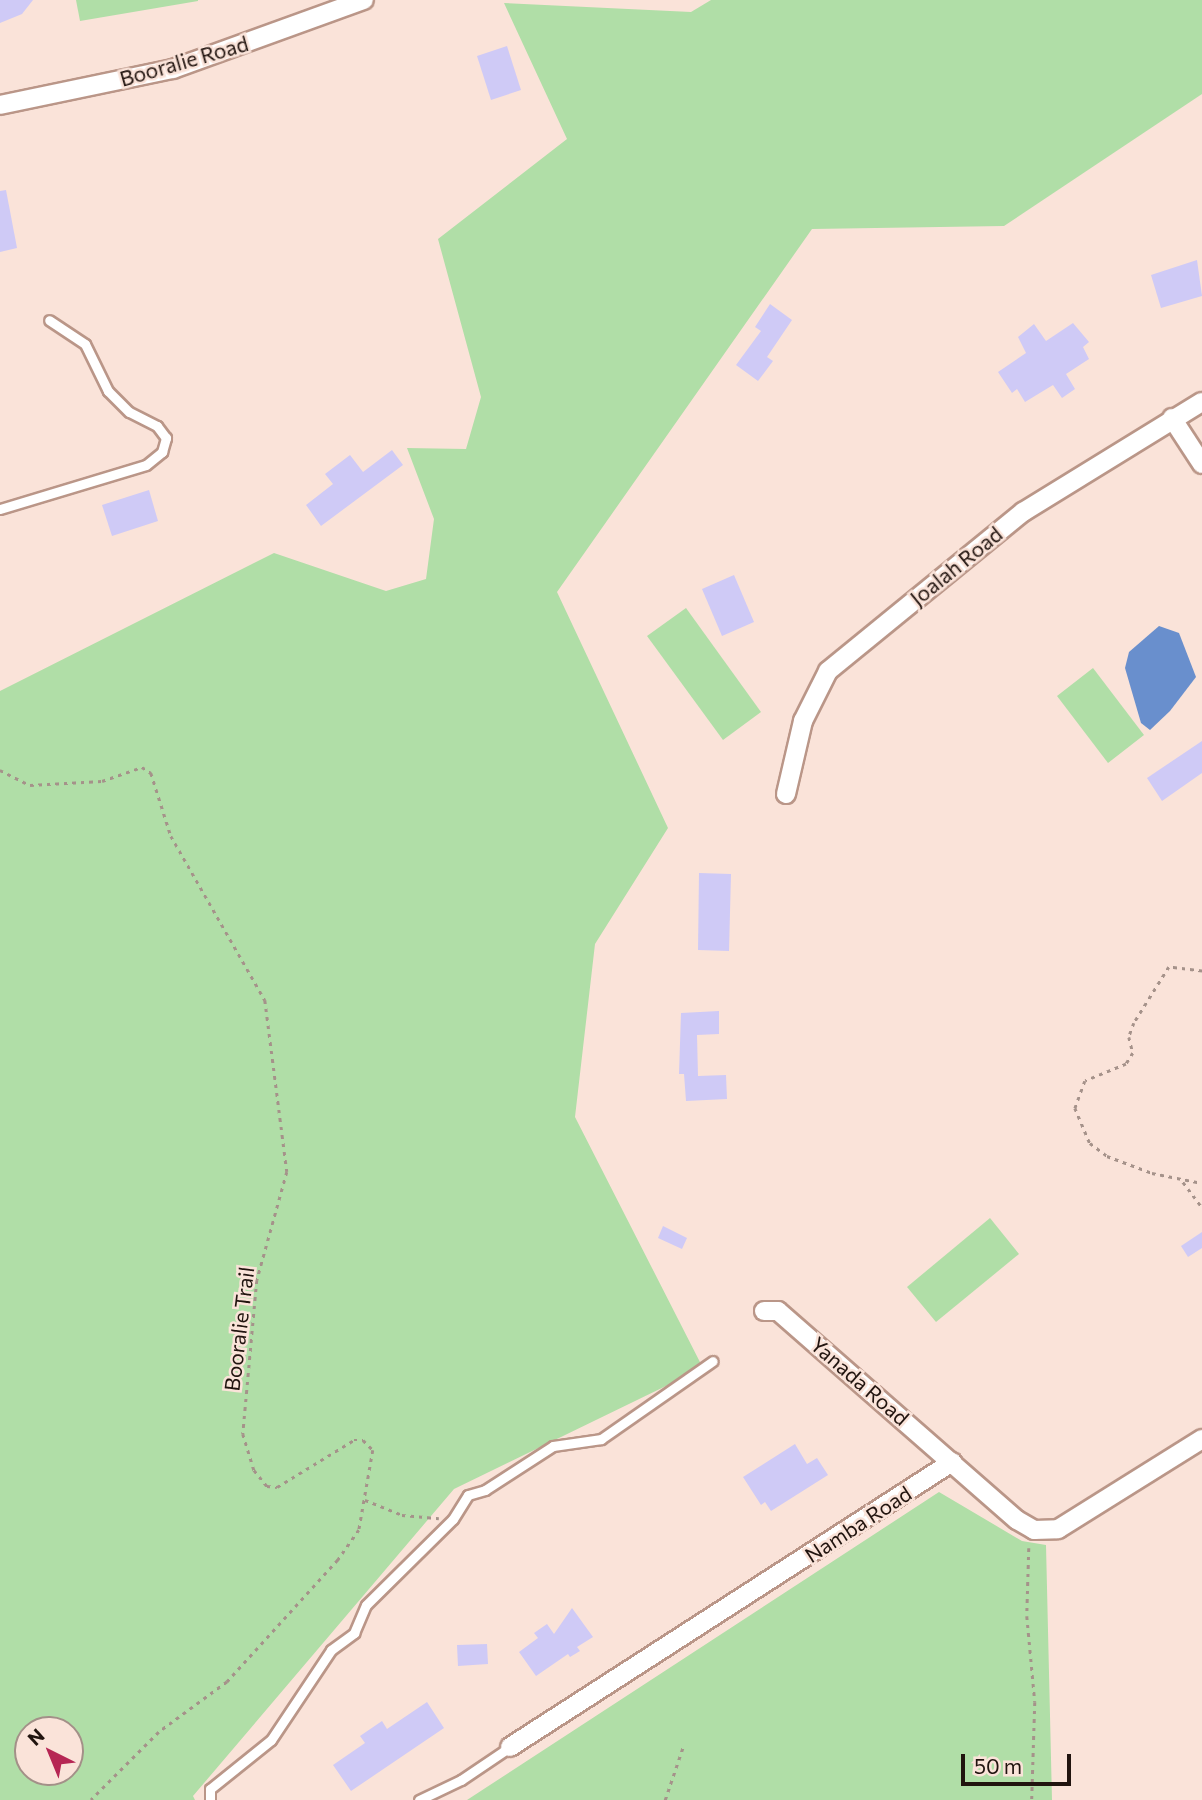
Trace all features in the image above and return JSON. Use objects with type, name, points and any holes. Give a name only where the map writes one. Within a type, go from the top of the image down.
[{"type":"street","name":"Booralie Road","points":[[0,105],[173,69],[364,0]]},
{"type":"street","name":"Joalah Road","points":[[786,794],[803,722],[828,671],[1023,512],[1202,402]]},
{"type":"street","points":[[1172,418],[1202,464]]},
{"type":"street","name":"Yanada Road","points":[[764,1311],[778,1311],[952,1462]]},
{"type":"street","points":[[952,1462],[1017,1520],[1042,1532],[1090,1510],[1202,1439]]},
{"type":"street","name":"Namba Road","points":[[510,1747],[952,1462]]},
{"type":"lane","points":[[0,509],[146,465],[162,452],[166,438],[157,426],[129,412],[108,391],[85,344],[49,320]]},
{"type":"lane","points":[[210,1800],[210,1789],[271,1740],[331,1650],[354,1633],[366,1605],[453,1519],[468,1495],[485,1490],[553,1446],[601,1439],[713,1361]]},
{"type":"lane","points":[[419,1800],[461,1780],[510,1747]]},
{"type":"path","name":"Booralie Trail","points":[[0,770],[30,785],[102,781],[134,769],[148,769],[172,836],[249,965],[265,1000],[287,1172],[257,1280],[243,1434],[254,1470],[267,1486],[277,1487],[354,1440],[363,1440],[373,1450],[359,1530],[338,1560],[227,1682],[159,1732],[91,1800]]},
{"type":"path","points":[[1202,971],[1169,967],[1134,1023],[1129,1037],[1133,1054],[1126,1064],[1085,1081],[1075,1108],[1090,1143],[1107,1156],[1183,1181],[1202,1183]]},
{"type":"path","points":[[1183,1181],[1202,1207]]},
{"type":"path","points":[[365,1500],[402,1515],[453,1519]]},
{"type":"path","points":[[1029,1548],[1027,1616],[1035,1702],[1032,1800]]},
{"type":"path","points":[[665,1800],[684,1744]]},
{"type":"green space","points":[[76,0],[198,0],[198,1],[80,21]]},
{"type":"green space","points":[[711,0],[1202,0],[1202,94],[1004,226],[812,229],[557,592],[668,828],[595,944],[575,1117],[703,1368],[454,1489],[193,1796],[195,1800],[0,1800],[0,691],[274,553],[386,591],[426,579],[434,519],[407,448],[466,449],[481,397],[438,239],[567,139],[504,3],[691,12]]},
{"type":"green space","points":[[686,608],[761,712],[723,740],[647,636]]},
{"type":"green space","points":[[1093,668],[1144,735],[1108,763],[1057,696]]},
{"type":"green space","points":[[990,1218],[1019,1254],[936,1322],[907,1287]]},
{"type":"green space","points":[[939,1492],[1022,1541],[1046,1545],[1052,1800],[467,1800]]},
{"type":"water","points":[[1159,626],[1179,633],[1196,677],[1170,711],[1150,730],[1141,723],[1125,668],[1129,652]]},
{"type":"building","points":[[0,0],[33,0],[22,14],[0,23]]},
{"type":"building","points":[[507,46],[521,90],[491,100],[477,56]]},
{"type":"building","points":[[6,190],[17,248],[0,252],[0,191]]},
{"type":"building","points":[[1197,260],[1202,296],[1161,308],[1151,275]]},
{"type":"building","points":[[770,304],[792,320],[767,357],[773,361],[758,381],[736,365],[761,331],[755,327]]},
{"type":"building","points":[[1073,323],[1089,342],[1083,347],[1089,359],[1066,374],[1075,389],[1062,398],[1053,385],[1025,402],[1017,389],[1012,393],[998,372],[1026,353],[1018,337],[1034,324],[1046,341]]},
{"type":"building","points":[[392,450],[403,465],[321,526],[306,505],[333,484],[325,474],[350,455],[363,472]]},
{"type":"building","points":[[149,490],[158,521],[112,536],[102,505]]},
{"type":"building","points":[[734,575],[754,622],[722,636],[702,589]]},
{"type":"building","points":[[1202,741],[1202,773],[1162,801],[1147,778]]},
{"type":"building","points":[[699,873],[731,874],[729,951],[698,950]]},
{"type":"building","points":[[719,1011],[719,1034],[697,1035],[698,1076],[726,1075],[727,1099],[686,1101],[684,1074],[679,1074],[681,1013]]},
{"type":"building","points":[[663,1226],[687,1238],[682,1249],[658,1238]]},
{"type":"building","points":[[1202,1232],[1202,1248],[1188,1257],[1181,1246]]},
{"type":"building","points":[[795,1444],[807,1464],[817,1458],[828,1475],[771,1511],[765,1502],[761,1505],[743,1477]]},
{"type":"building","points":[[572,1608],[593,1637],[577,1647],[580,1651],[570,1657],[568,1654],[536,1676],[519,1652],[538,1638],[534,1633],[547,1624],[554,1634]]},
{"type":"building","points":[[487,1644],[488,1664],[458,1666],[457,1645]]},
{"type":"building","points":[[427,1702],[444,1728],[351,1791],[333,1765],[365,1743],[360,1736],[382,1721],[387,1729]]}]
